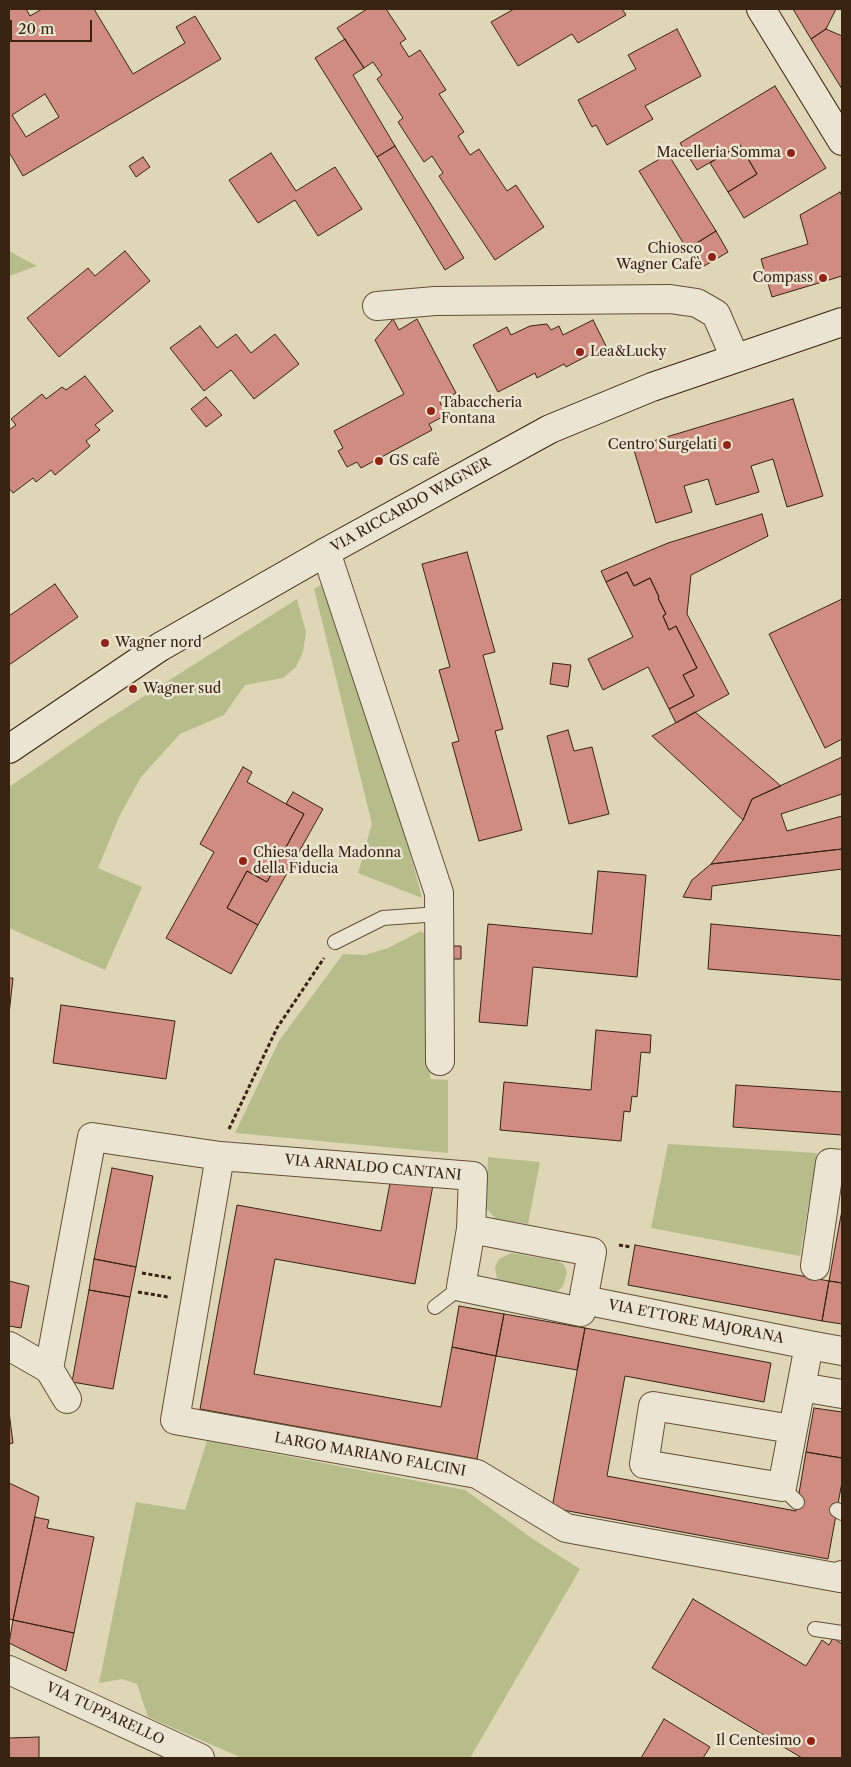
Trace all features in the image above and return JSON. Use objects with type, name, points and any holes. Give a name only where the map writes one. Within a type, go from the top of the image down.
[{"type":"street","points":[[761,9],[842,141]]},
{"type":"street","points":[[377,306],[435,300],[679,300],[697,303],[716,314],[735,358]]},
{"type":"street","name":"VIA RICCARDO WAGNER","points":[[9,749],[160,647],[326,552],[550,429],[652,387],[842,322]]},
{"type":"street","points":[[326,552],[439,893],[440,1061]]},
{"type":"street","points":[[50,1369],[92,1137],[220,1156]]},
{"type":"street","name":"VIA ARNALDO CANTANI","points":[[220,1156],[473,1176],[471,1229]]},
{"type":"street","name":"LARGO MARIANO FALCINI","points":[[220,1156],[175,1420],[477,1474],[566,1528],[840,1578],[842,1575]]},
{"type":"street","points":[[815,1266],[830,1163],[842,1164]]},
{"type":"street","points":[[471,1229],[592,1252],[584,1300],[580,1312],[461,1287],[471,1229]]},
{"type":"street","name":"VIA ETTORE MAJORANA","points":[[584,1300],[842,1351]]},
{"type":"street","points":[[792,1429],[653,1406],[644,1464],[790,1495],[792,1429],[808,1345]]},
{"type":"street","points":[[9,1346],[50,1369],[67,1399]]},
{"type":"street","points":[[801,1387],[842,1394]]},
{"type":"street","name":"VIA TUPPARELLO","points":[[9,1670],[200,1758]]},
{"type":"lane","points":[[335,942],[383,918],[439,914]]},
{"type":"lane","points":[[435,1307],[461,1287]]},
{"type":"lane","points":[[815,1629],[842,1633]]},
{"type":"path","points":[[232,1120],[277,1028],[335,942]]},
{"type":"path","points":[[616,1245],[630,1247]]},
{"type":"path","points":[[142,1273],[172,1278]]},
{"type":"path","points":[[138,1292],[168,1297]]},
{"type":"green space","points":[[9,251],[20,257],[37,266],[9,276]]},
{"type":"green space","points":[[321,585],[386,762],[422,898],[358,873],[372,824],[314,589]]},
{"type":"green space","points":[[297,599],[306,632],[303,652],[296,667],[283,678],[245,685],[224,715],[180,734],[141,777],[119,817],[98,868],[142,887],[105,970],[9,928],[9,787],[102,723]]},
{"type":"green space","points":[[421,931],[428,938],[430,1079],[448,1080],[448,1153],[235,1133],[279,1041],[343,954],[365,955],[388,948]]},
{"type":"green space","points":[[668,1144],[817,1153],[800,1256],[651,1228]]},
{"type":"green space","points":[[488,1157],[540,1162],[528,1224],[496,1219],[486,1208]]},
{"type":"green space","points":[[511,1253],[558,1261],[564,1265],[567,1272],[563,1286],[557,1292],[551,1293],[504,1284],[497,1280],[495,1267],[499,1259]]},
{"type":"green space","points":[[207,1441],[465,1490],[533,1539],[580,1569],[470,1758],[242,1758],[148,1717],[137,1684],[122,1679],[99,1683],[136,1502],[185,1510]]},
{"type":"building","points":[[9,9],[26,9],[30,16],[42,9],[94,9],[133,74],[185,43],[176,27],[195,16],[221,59],[23,176],[9,152]],"holes":[[[45,94],[59,117],[26,137],[12,115]]]},
{"type":"building","points":[[367,9],[386,9],[406,39],[400,43],[409,57],[420,50],[446,90],[439,94],[464,132],[458,136],[470,155],[479,149],[507,191],[516,185],[544,227],[495,260],[439,176],[443,173],[432,156],[424,162],[398,122],[403,118],[377,79],[382,75],[373,62],[364,68],[337,28]]},
{"type":"building","points":[[514,9],[622,9],[626,15],[578,43],[572,34],[518,66],[491,22]]},
{"type":"building","points":[[793,9],[836,9],[826,29],[811,39]]},
{"type":"building","points":[[677,29],[701,76],[645,106],[653,119],[607,145],[596,125],[592,127],[578,100],[636,69],[628,55]]},
{"type":"building","points":[[826,29],[842,36],[842,89],[811,39]]},
{"type":"building","points":[[345,39],[364,68],[353,75],[395,146],[377,157],[315,58]]},
{"type":"building","points":[[775,86],[826,168],[744,218],[728,192],[757,174],[740,145],[697,170],[680,143]]},
{"type":"building","points":[[740,145],[757,174],[728,192],[710,163]]},
{"type":"building","points":[[395,146],[464,258],[445,270],[377,157]]},
{"type":"building","points":[[271,153],[296,191],[335,167],[362,209],[318,236],[295,200],[258,223],[229,180]]},
{"type":"building","points":[[668,154],[716,231],[687,249],[639,171]]},
{"type":"building","points":[[143,157],[150,167],[136,177],[129,166]]},
{"type":"building","points":[[840,192],[842,196],[842,276],[772,297],[761,259],[808,244],[800,215]]},
{"type":"building","points":[[716,231],[728,252],[699,269],[687,249]]},
{"type":"building","points":[[125,251],[150,281],[59,357],[27,318],[88,268],[95,276]]},
{"type":"building","points":[[393,319],[399,330],[417,319],[456,393],[440,402],[446,415],[429,424],[432,430],[361,468],[357,462],[347,467],[338,451],[343,448],[334,431],[404,394],[375,340]]},
{"type":"building","points":[[593,320],[606,346],[566,367],[564,364],[537,378],[535,373],[498,392],[473,345],[507,327],[511,335],[530,326],[547,324],[551,330],[559,326],[563,335]]},
{"type":"building","points":[[200,326],[217,348],[236,334],[251,353],[275,334],[299,364],[254,399],[231,370],[204,391],[170,348]]},
{"type":"building","points":[[85,376],[113,411],[95,425],[100,430],[86,441],[90,446],[55,475],[51,470],[36,482],[33,478],[13,493],[9,488],[9,430],[16,425],[11,419],[42,394],[46,399],[62,387],[66,390]]},
{"type":"building","points":[[206,397],[222,415],[206,427],[191,409]]},
{"type":"building","points":[[793,399],[823,496],[787,507],[773,459],[751,466],[759,492],[716,505],[708,479],[684,486],[692,512],[656,523],[633,447]]},
{"type":"building","points":[[762,514],[768,536],[691,575],[687,614],[729,694],[676,723],[669,709],[694,696],[683,675],[697,668],[676,626],[669,630],[663,616],[666,614],[650,578],[634,586],[627,572],[606,582],[601,571],[668,543]]},
{"type":"building","points":[[467,552],[495,652],[483,655],[503,729],[495,731],[522,830],[479,841],[452,743],[459,741],[439,670],[450,667],[422,564]]},
{"type":"building","points":[[627,572],[634,586],[650,578],[666,614],[663,616],[669,630],[676,626],[697,668],[683,675],[694,696],[669,709],[648,667],[603,690],[588,659],[633,637],[606,582]]},
{"type":"building","points":[[55,584],[78,617],[9,665],[9,616]]},
{"type":"building","points":[[842,599],[842,739],[825,748],[769,634]]},
{"type":"building","points":[[553,663],[571,665],[568,687],[550,684]]},
{"type":"building","points":[[695,712],[781,786],[752,799],[743,820],[652,736]]},
{"type":"building","points":[[568,730],[574,751],[592,747],[609,814],[569,824],[547,736]]},
{"type":"building","points":[[842,757],[842,794],[781,814],[787,831],[842,816],[842,849],[711,864],[743,820],[752,799]]},
{"type":"building","name":"Chiesa della Madonna della Fiducia","points":[[243,767],[252,772],[247,782],[304,814],[267,882],[247,871],[227,908],[258,925],[231,974],[166,938],[214,852],[200,844]]},
{"type":"building","points":[[293,792],[323,809],[258,925],[227,908],[247,871],[267,882],[304,814],[286,804]]},
{"type":"building","points":[[842,849],[842,869],[712,886],[711,900],[683,897],[692,880],[711,864]]},
{"type":"building","points":[[598,871],[646,875],[637,977],[533,967],[527,1026],[479,1022],[488,924],[592,934]]},
{"type":"building","points":[[711,924],[842,936],[842,980],[708,969]]},
{"type":"building","points":[[449,946],[461,946],[461,959],[450,959]]},
{"type":"building","points":[[9,978],[13,978],[9,1014]]},
{"type":"building","points":[[61,1005],[175,1021],[166,1079],[53,1063]]},
{"type":"building","points":[[596,1030],[651,1035],[650,1053],[641,1052],[637,1097],[632,1096],[630,1112],[624,1111],[621,1141],[500,1130],[504,1082],[591,1090]]},
{"type":"building","points":[[736,1085],[842,1092],[842,1135],[733,1127]]},
{"type":"building","points":[[112,1168],[153,1176],[136,1267],[94,1259]]},
{"type":"building","points":[[391,1178],[433,1185],[415,1284],[275,1259],[254,1374],[441,1407],[452,1347],[496,1356],[477,1459],[200,1409],[237,1205],[381,1231]]},
{"type":"building","points":[[842,1210],[842,1283],[829,1281]]},
{"type":"building","points":[[635,1245],[829,1281],[822,1321],[628,1285]]},
{"type":"building","points":[[94,1259],[136,1267],[130,1297],[89,1290]]},
{"type":"building","points":[[9,1281],[29,1286],[21,1328],[9,1326]]},
{"type":"building","points":[[829,1281],[842,1283],[842,1324],[822,1321]]},
{"type":"building","points":[[89,1290],[130,1297],[113,1389],[72,1382]]},
{"type":"building","points":[[459,1306],[504,1314],[496,1356],[452,1347]]},
{"type":"building","points":[[504,1314],[585,1328],[577,1370],[496,1356]]},
{"type":"building","points":[[585,1328],[771,1363],[764,1402],[625,1376],[607,1476],[796,1511],[806,1452],[842,1458],[842,1482],[828,1559],[552,1508]]},
{"type":"building","points":[[814,1408],[842,1412],[842,1458],[806,1452]]},
{"type":"building","points":[[9,1412],[13,1443],[9,1444]]},
{"type":"building","points":[[9,1483],[39,1497],[13,1620],[9,1619]]},
{"type":"building","points":[[35,1517],[49,1520],[47,1528],[94,1537],[74,1633],[13,1620]]},
{"type":"building","points":[[693,1599],[806,1666],[822,1640],[829,1645],[833,1638],[842,1644],[842,1758],[802,1758],[652,1668]]},
{"type":"building","points":[[13,1620],[74,1633],[66,1671],[9,1643]]},
{"type":"building","points":[[664,1719],[710,1747],[703,1758],[641,1758]]},
{"type":"building","points":[[39,1737],[39,1758],[9,1758],[9,1738]]},
{"type":"place","name":"Macelleria Somma","points":[[791,153]]},
{"type":"place","name":"Chiosco Wagner Cafè","points":[[712,257]]},
{"type":"place","name":"Compass","points":[[823,278]]},
{"type":"place","name":"Lea&Lucky","points":[[580,352]]},
{"type":"place","name":"Tabaccheria Fontana","points":[[431,411]]},
{"type":"place","name":"Centro Surgelati","points":[[727,445]]},
{"type":"place","name":"GS cafè","points":[[379,461]]},
{"type":"place","name":"Wagner nord","points":[[105,643]]},
{"type":"place","name":"Wagner sud","points":[[133,689]]},
{"type":"place","name":"Chiesa della Madonna della Fiducia","points":[[243,861]]},
{"type":"place","name":"Il Centesimo","points":[[811,1741]]}]
